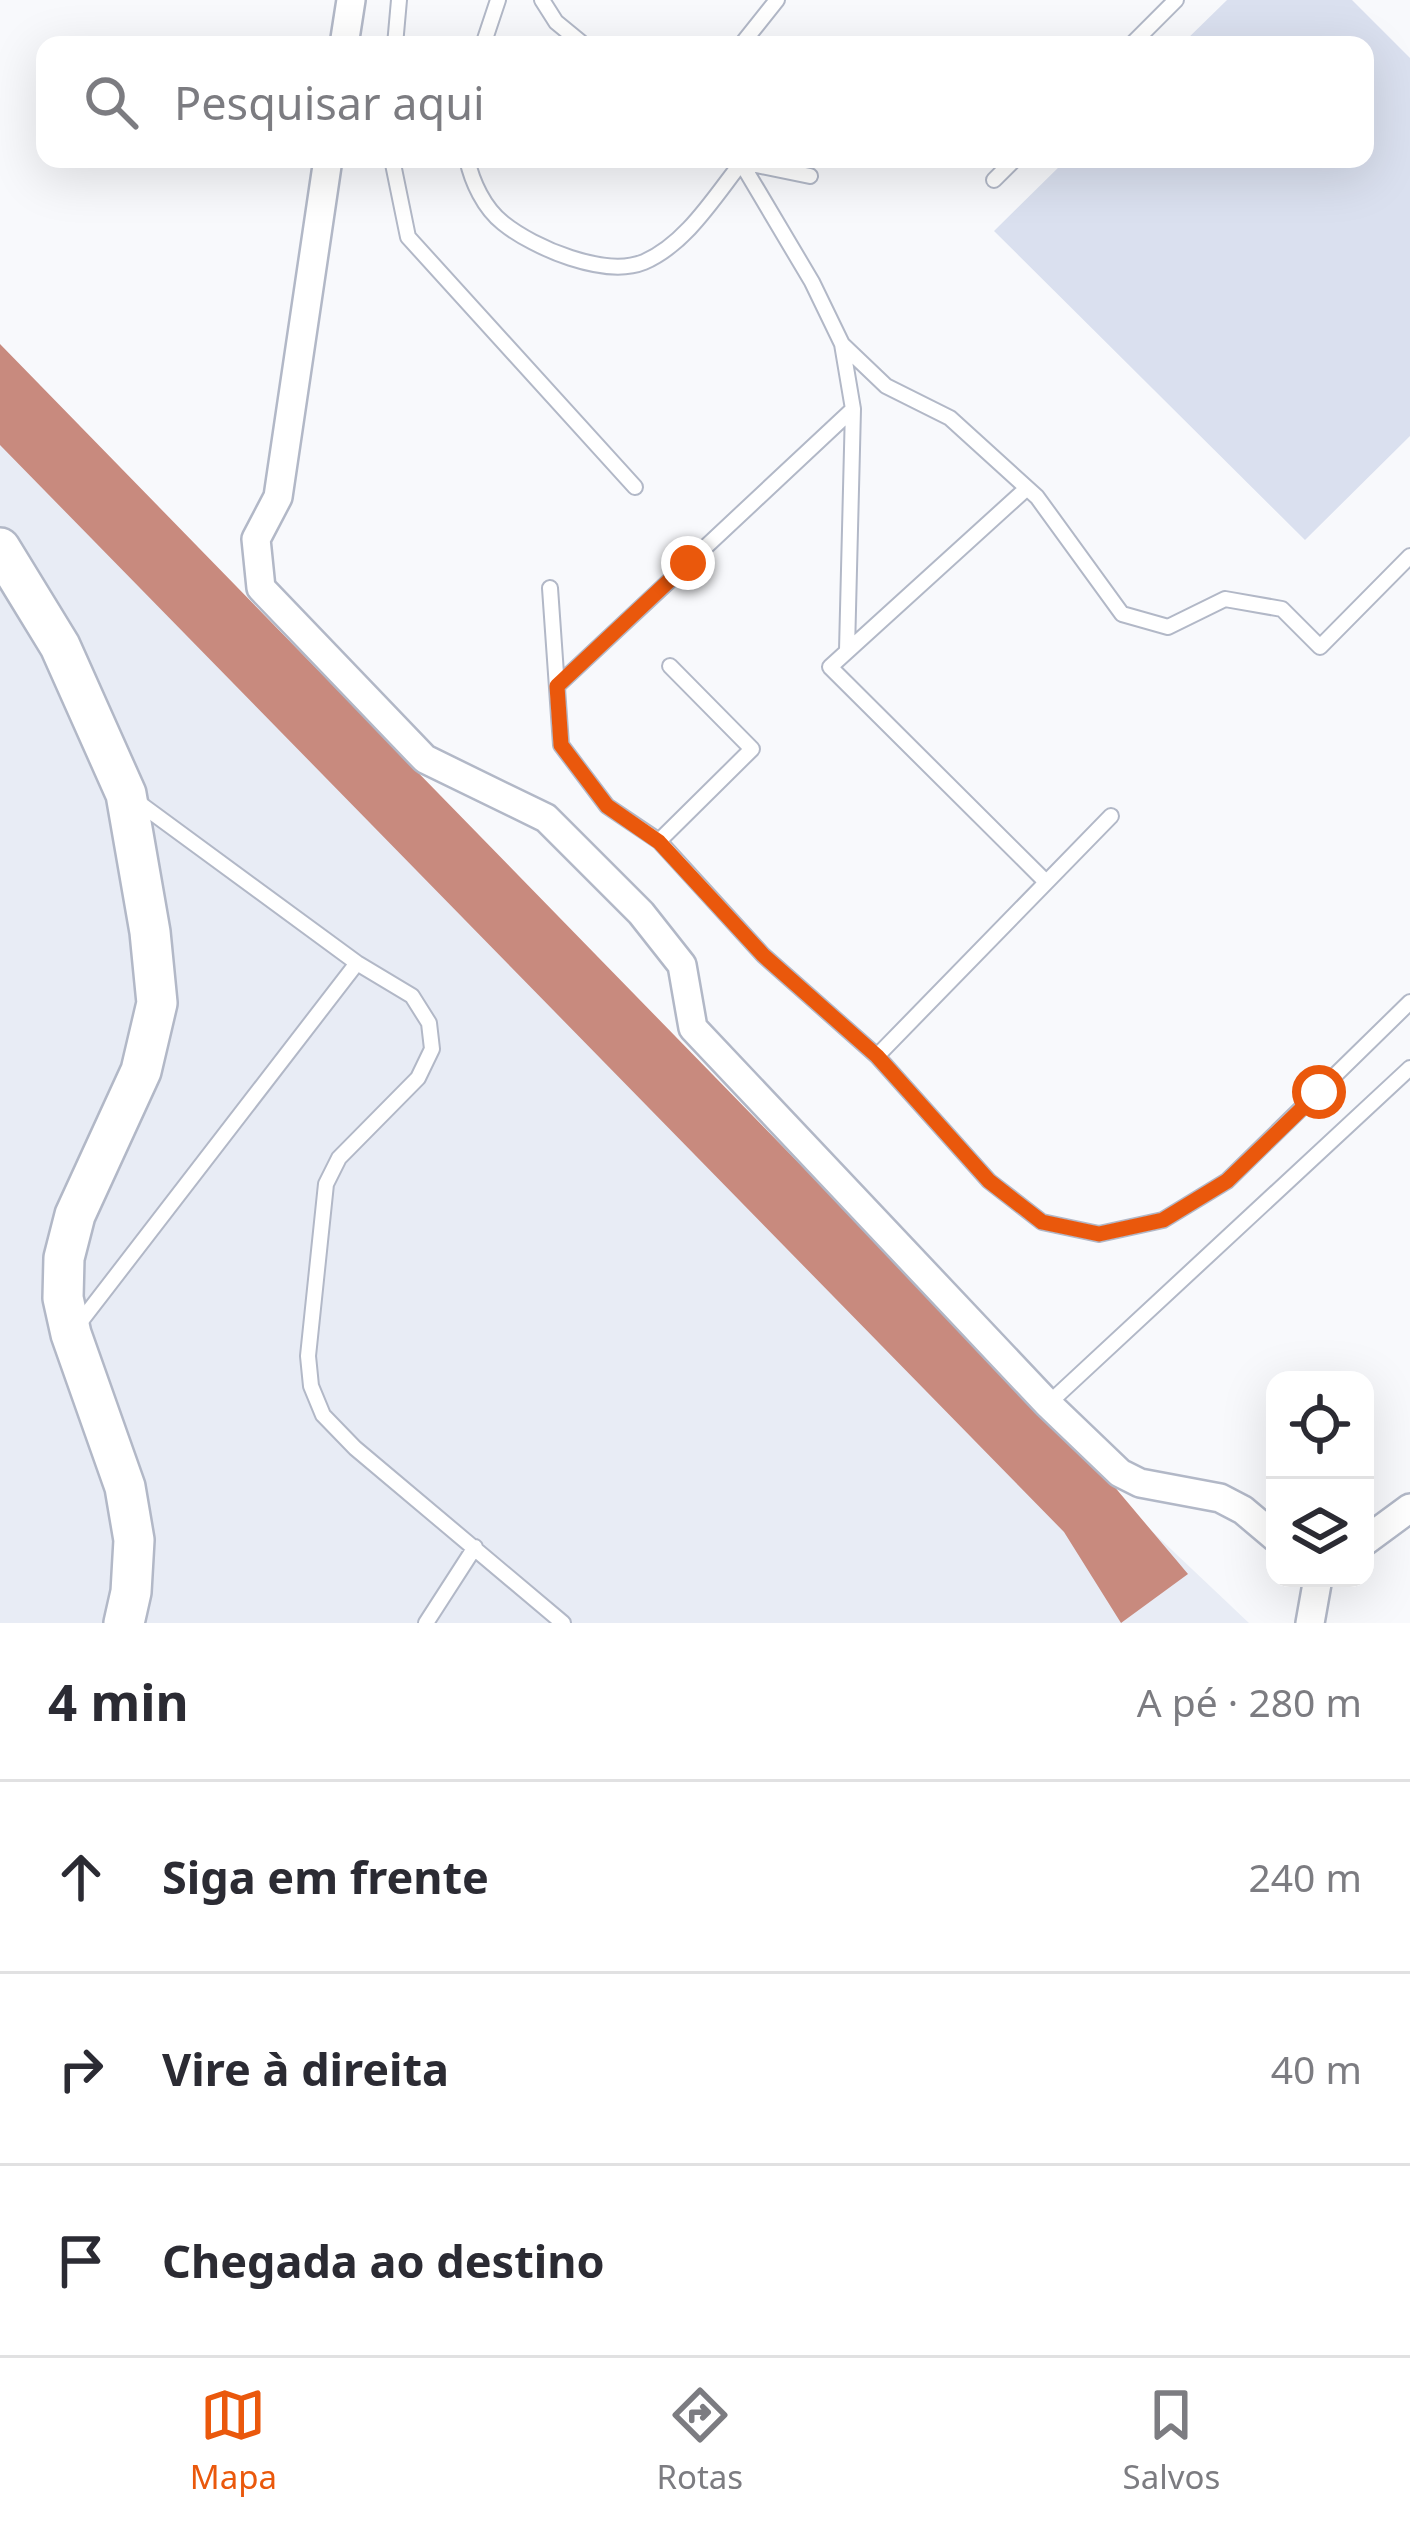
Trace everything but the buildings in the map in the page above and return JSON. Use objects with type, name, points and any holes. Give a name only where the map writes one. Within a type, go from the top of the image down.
[{"type":"street","points":[[345,36],[351,0]]},
{"type":"street","points":[[327,168],[278,496],[256,539],[261,588],[425,759],[546,818],[641,914],[682,965],[694,1028],[1048,1404],[1120,1472],[1140,1483],[1220,1498],[1266,1529]]},
{"type":"street","points":[[0,548],[60,646],[126,794],[150,932],[157,1003],[141,1071],[75,1215],[64,1258],[63,1298],[71,1334],[125,1487],[134,1540],[124,1623]]},
{"type":"street","points":[[1374,1534],[1410,1508]]},
{"type":"street","points":[[1310,1623],[1316,1587]]},
{"type":"lane","points":[[396,36],[399,0]]},
{"type":"lane","points":[[486,36],[498,0]]},
{"type":"lane","points":[[542,0],[556,22],[573,36]]},
{"type":"lane","points":[[748,36],[777,0]]},
{"type":"lane","points":[[1140,36],[1176,0]]},
{"type":"lane","points":[[394,168],[408,237],[634,488]]},
{"type":"lane","points":[[470,168],[481,197],[501,222],[570,259],[604,264],[641,263],[672,243],[701,215],[735,168]]},
{"type":"lane","points":[[746,168],[842,344],[853,409],[847,650]]},
{"type":"lane","points":[[776,168],[810,176]]},
{"type":"lane","points":[[994,180],[1006,168]]},
{"type":"lane","points":[[842,344],[886,386],[950,418],[1027,488],[1122,614],[1168,627],[1225,599],[1282,609],[1320,647],[1410,556]]},
{"type":"lane","points":[[557,686],[853,409]]},
{"type":"lane","points":[[1027,488],[830,667],[1046,881]]},
{"type":"lane","points":[[550,588],[561,745],[607,806],[659,842],[763,955],[877,1056],[989,1181],[1042,1222],[1099,1234],[1163,1220],[1227,1181],[1410,1002]]},
{"type":"lane","points":[[659,842],[752,749],[670,666]]},
{"type":"lane","points":[[126,794],[358,963],[412,996],[429,1023],[432,1049],[418,1078],[339,1158],[326,1184],[308,1356],[311,1386],[323,1415],[355,1448],[563,1623]]},
{"type":"lane","points":[[877,1056],[1111,816]]},
{"type":"lane","points":[[71,1334],[358,963]]},
{"type":"lane","points":[[1048,1404],[1410,1068]]},
{"type":"lane","points":[[426,1623],[475,1547]]},
{"type":"shaded area","points":[[0,344],[1113,1485],[1188,1574],[1121,1623],[1064,1532],[0,445]]},
{"type":"shaded area","points":[[0,441],[1249,1623],[0,1623]]},
{"type":"route","points":[[688,563],[557,686],[561,745],[607,806],[659,842],[763,955],[877,1056],[989,1181],[1042,1222],[1099,1234],[1163,1220],[1227,1181],[1319,1092]]}]
